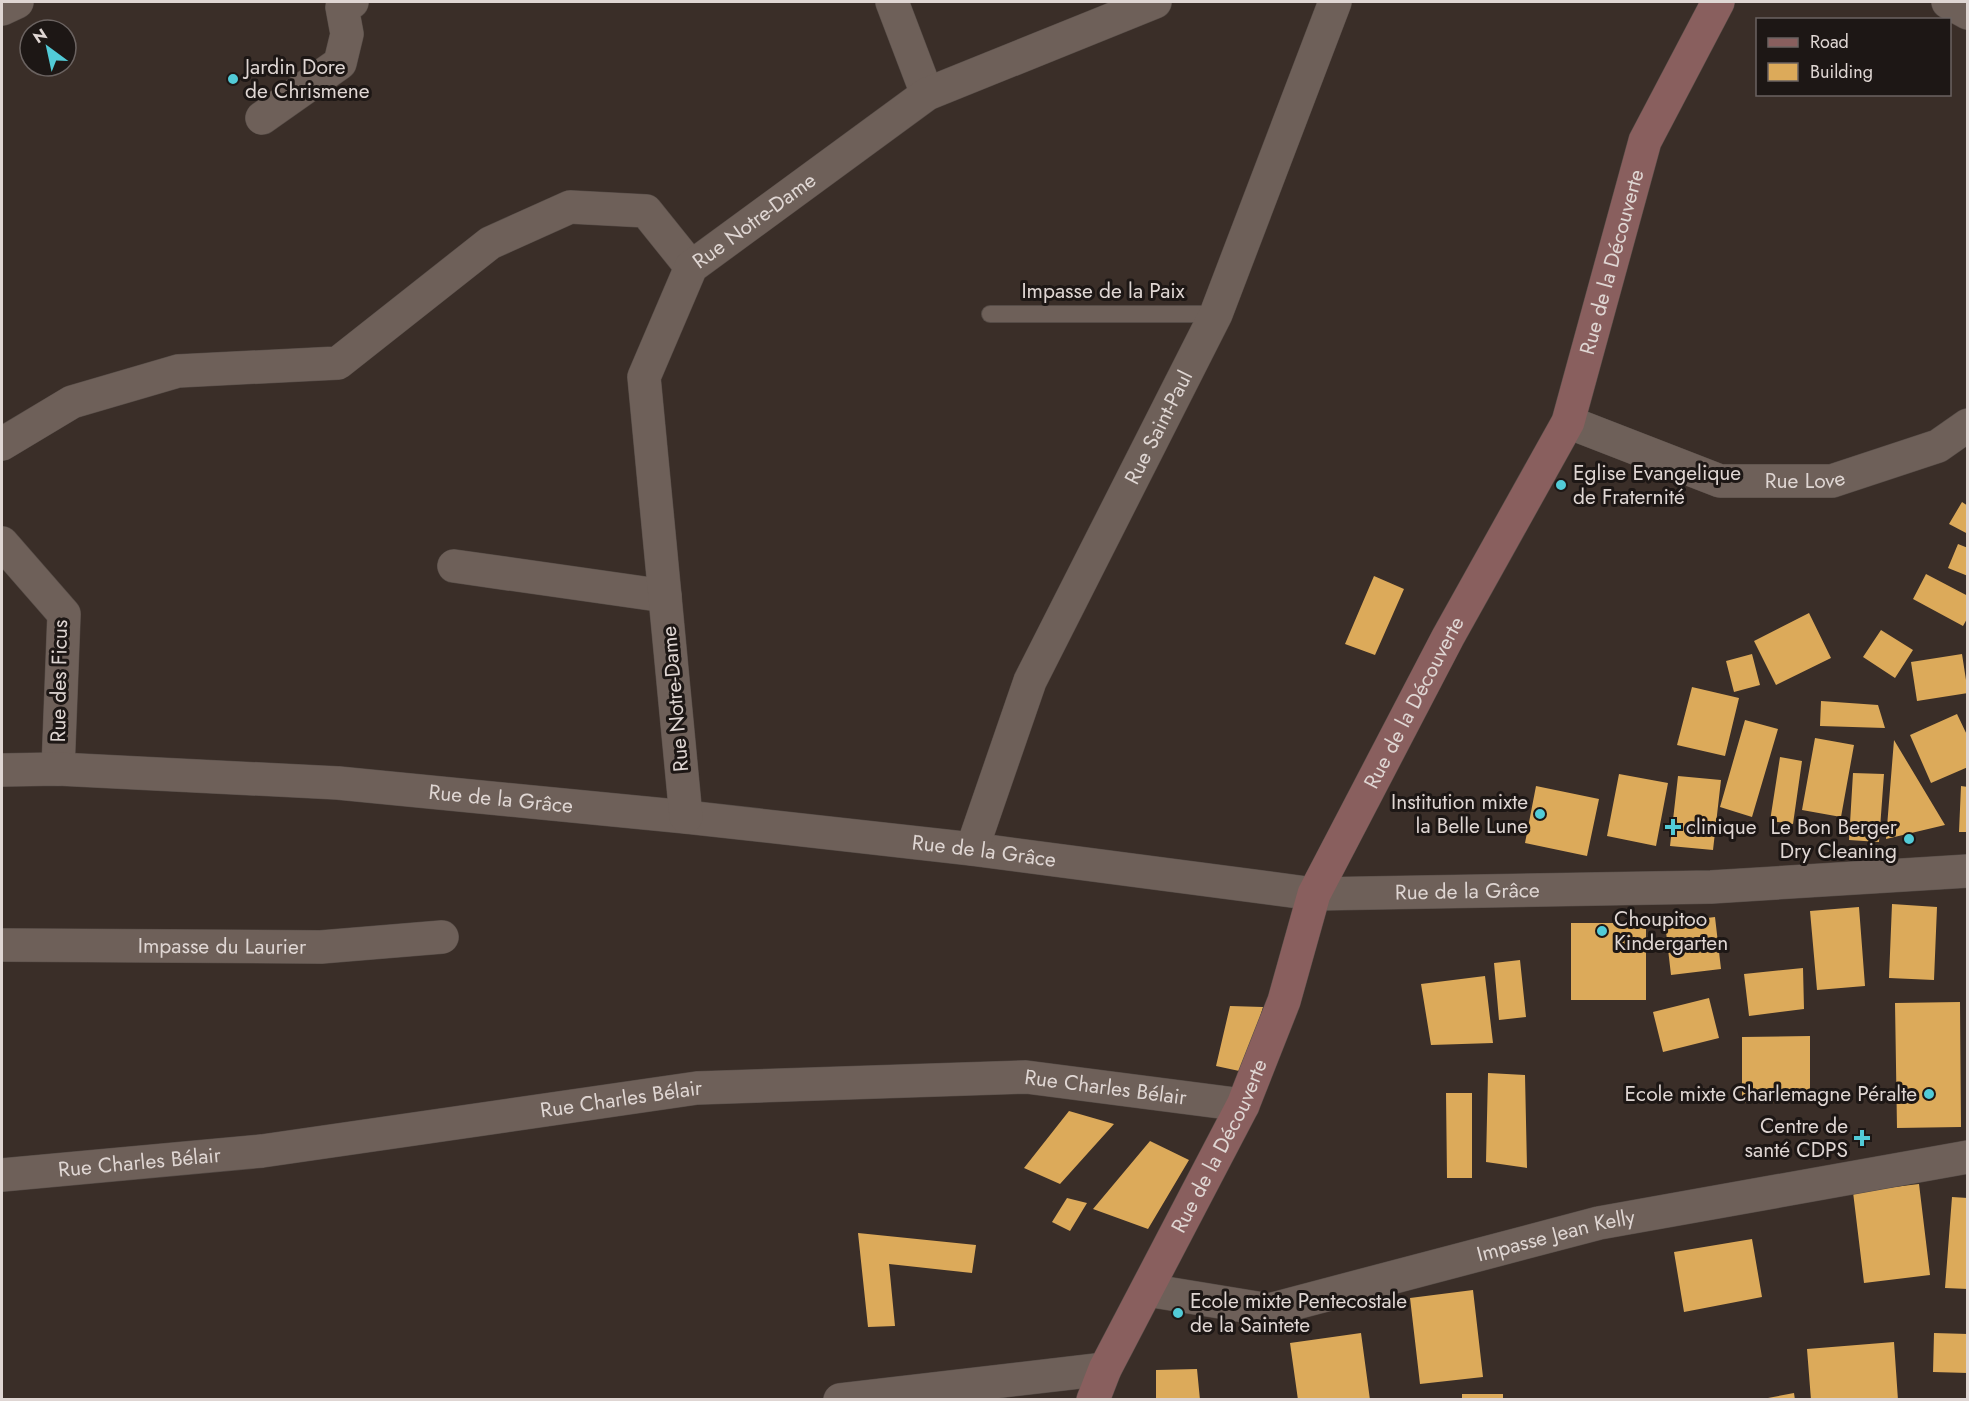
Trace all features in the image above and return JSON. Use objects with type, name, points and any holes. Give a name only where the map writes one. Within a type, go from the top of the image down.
[{"type":"street","points":[[2,9],[17,2]]},
{"type":"street","points":[[892,2],[927,94]]},
{"type":"street","name":"Rue Notre-Dame","points":[[686,817],[644,377],[691,267],[927,94],[1155,2]]},
{"type":"street","name":"Rue Saint-Paul","points":[[972,849],[1030,681],[1216,314],[1335,2]]},
{"type":"street","name":"Rue de la Découverte","points":[[1093,1400],[1105,1370],[1243,1105],[1284,1001],[1314,894],[1448,637],[1569,422],[1645,141],[1718,2]]},
{"type":"street","points":[[1948,2],[1968,13]]},
{"type":"street","points":[[262,118],[340,63],[347,34],[344,3]]},
{"type":"street","points":[[2,444],[72,402],[178,370],[338,363],[490,243],[570,207],[646,211],[691,267]]},
{"type":"street","name":"Rue Love","points":[[1569,422],[1720,481],[1832,481],[1938,446],[1968,425]]},
{"type":"street","name":"Rue des Ficus","points":[[2,543],[64,614],[57,769]]},
{"type":"street","points":[[454,566],[665,596]]},
{"type":"street","name":"Rue de la Grâce","points":[[2,770],[57,769],[338,783],[686,817],[972,849],[1314,894],[1711,887],[1968,871]]},
{"type":"street","name":"Impasse du Laurier","points":[[2,945],[321,947],[442,937]]},
{"type":"street","name":"Rue Charles Bélair","points":[[2,1175],[262,1151],[697,1088],[1026,1077],[1243,1105]]},
{"type":"street","name":"Impasse Jean Kelly","points":[[1146,1290],[1269,1310],[1599,1223],[1968,1157]]},
{"type":"street","points":[[840,1400],[1105,1370]]},
{"type":"lane","name":"Impasse de la Paix","points":[[990,314],[1216,314]]},
{"type":"building","points":[[1962,502],[1968,506],[1968,534],[1949,524]]},
{"type":"building","points":[[1958,544],[1968,548],[1968,576],[1948,568]]},
{"type":"building","points":[[1926,574],[1968,596],[1968,617],[1963,626],[1913,599]]},
{"type":"building","points":[[1374,576],[1404,589],[1375,655],[1345,644]]},
{"type":"building","points":[[1809,613],[1831,658],[1776,685],[1754,641]]},
{"type":"building","points":[[1881,630],[1913,650],[1895,678],[1863,657]]},
{"type":"building","points":[[1752,654],[1760,685],[1734,692],[1726,661]]},
{"type":"building","points":[[1962,654],[1968,693],[1917,701],[1911,662]]},
{"type":"building","points":[[1692,687],[1739,698],[1725,756],[1677,745]]},
{"type":"building","points":[[1821,701],[1878,705],[1885,728],[1820,726]]},
{"type":"building","points":[[1957,714],[1968,737],[1968,767],[1931,783],[1910,735]]},
{"type":"building","points":[[1745,720],[1778,729],[1752,817],[1720,807]]},
{"type":"building","points":[[1815,738],[1854,745],[1841,817],[1802,810]]},
{"type":"building","points":[[1894,740],[1945,825],[1886,839]]},
{"type":"building","points":[[1780,757],[1802,761],[1793,824],[1770,821]]},
{"type":"building","points":[[1853,773],[1884,774],[1879,842],[1849,840]]},
{"type":"building","points":[[1619,774],[1668,783],[1656,846],[1607,836]]},
{"type":"building","points":[[1678,776],[1721,780],[1713,850],[1670,846]]},
{"type":"building","points":[[1536,786],[1599,799],[1587,856],[1525,843]]},
{"type":"building","points":[[1961,786],[1968,787],[1968,832],[1959,832]]},
{"type":"building","points":[[1892,904],[1937,907],[1934,980],[1889,978]]},
{"type":"building","points":[[1859,907],[1865,986],[1817,990],[1810,911]]},
{"type":"building","points":[[1715,917],[1721,969],[1671,975],[1665,923]]},
{"type":"building","points":[[1571,923],[1646,923],[1646,1000],[1571,1000]]},
{"type":"building","points":[[1520,960],[1526,1017],[1499,1020],[1494,963]]},
{"type":"building","points":[[1803,968],[1804,1009],[1749,1016],[1744,974]]},
{"type":"building","points":[[1485,976],[1493,1043],[1431,1045],[1421,984]]},
{"type":"building","points":[[1709,998],[1719,1038],[1663,1052],[1653,1012]]},
{"type":"building","points":[[1960,1002],[1961,1127],[1897,1128],[1895,1003]]},
{"type":"building","points":[[1230,1006],[1263,1007],[1244,1072],[1216,1066]]},
{"type":"building","points":[[1810,1036],[1810,1102],[1742,1103],[1742,1037]]},
{"type":"building","points":[[1488,1073],[1525,1075],[1527,1168],[1486,1162]]},
{"type":"building","points":[[1446,1093],[1472,1093],[1472,1178],[1447,1178]]},
{"type":"building","points":[[1069,1111],[1114,1124],[1060,1184],[1024,1168]]},
{"type":"building","points":[[1150,1141],[1189,1160],[1148,1229],[1093,1209]]},
{"type":"building","points":[[1919,1184],[1930,1275],[1864,1283],[1853,1192]]},
{"type":"building","points":[[1952,1197],[1968,1198],[1968,1289],[1945,1288]]},
{"type":"building","points":[[1067,1198],[1087,1203],[1070,1231],[1052,1222]]},
{"type":"building","points":[[858,1233],[976,1245],[972,1273],[889,1264],[895,1326],[868,1327]]},
{"type":"building","points":[[1752,1239],[1762,1297],[1684,1312],[1674,1252]]},
{"type":"building","points":[[1473,1290],[1483,1377],[1420,1384],[1410,1298]]},
{"type":"building","points":[[1361,1333],[1370,1400],[1298,1400],[1290,1343]]},
{"type":"building","points":[[1934,1333],[1968,1334],[1968,1373],[1933,1372]]},
{"type":"building","points":[[1894,1342],[1898,1400],[1811,1400],[1807,1349]]},
{"type":"building","points":[[1197,1369],[1200,1400],[1156,1400],[1156,1370]]},
{"type":"building","points":[[1794,1393],[1795,1400],[1768,1400],[1768,1398]]},
{"type":"building","points":[[1462,1394],[1503,1394],[1503,1400],[1462,1400]]},
{"type":"place","name":"Jardin Dore de Chrismene","points":[[233,79]]},
{"type":"place","name":"Eglise Evangelique de Fraternité","points":[[1561,485]]},
{"type":"place","name":"Institution mixte la Belle Lune","points":[[1540,814]]},
{"type":"place","name":"clinique","points":[[1673,827]]},
{"type":"place","name":"Le Bon Berger Dry Cleaning","points":[[1909,839]]},
{"type":"place","name":"Choupitoo Kindergarten","points":[[1602,931]]},
{"type":"place","name":"Ecole mixte Charlemagne Péralte","points":[[1929,1094]]},
{"type":"place","name":"Centre de santé CDPS","points":[[1862,1138]]},
{"type":"place","name":"Ecole mixte Pentecostale de la Saintete","points":[[1178,1313]]}]
